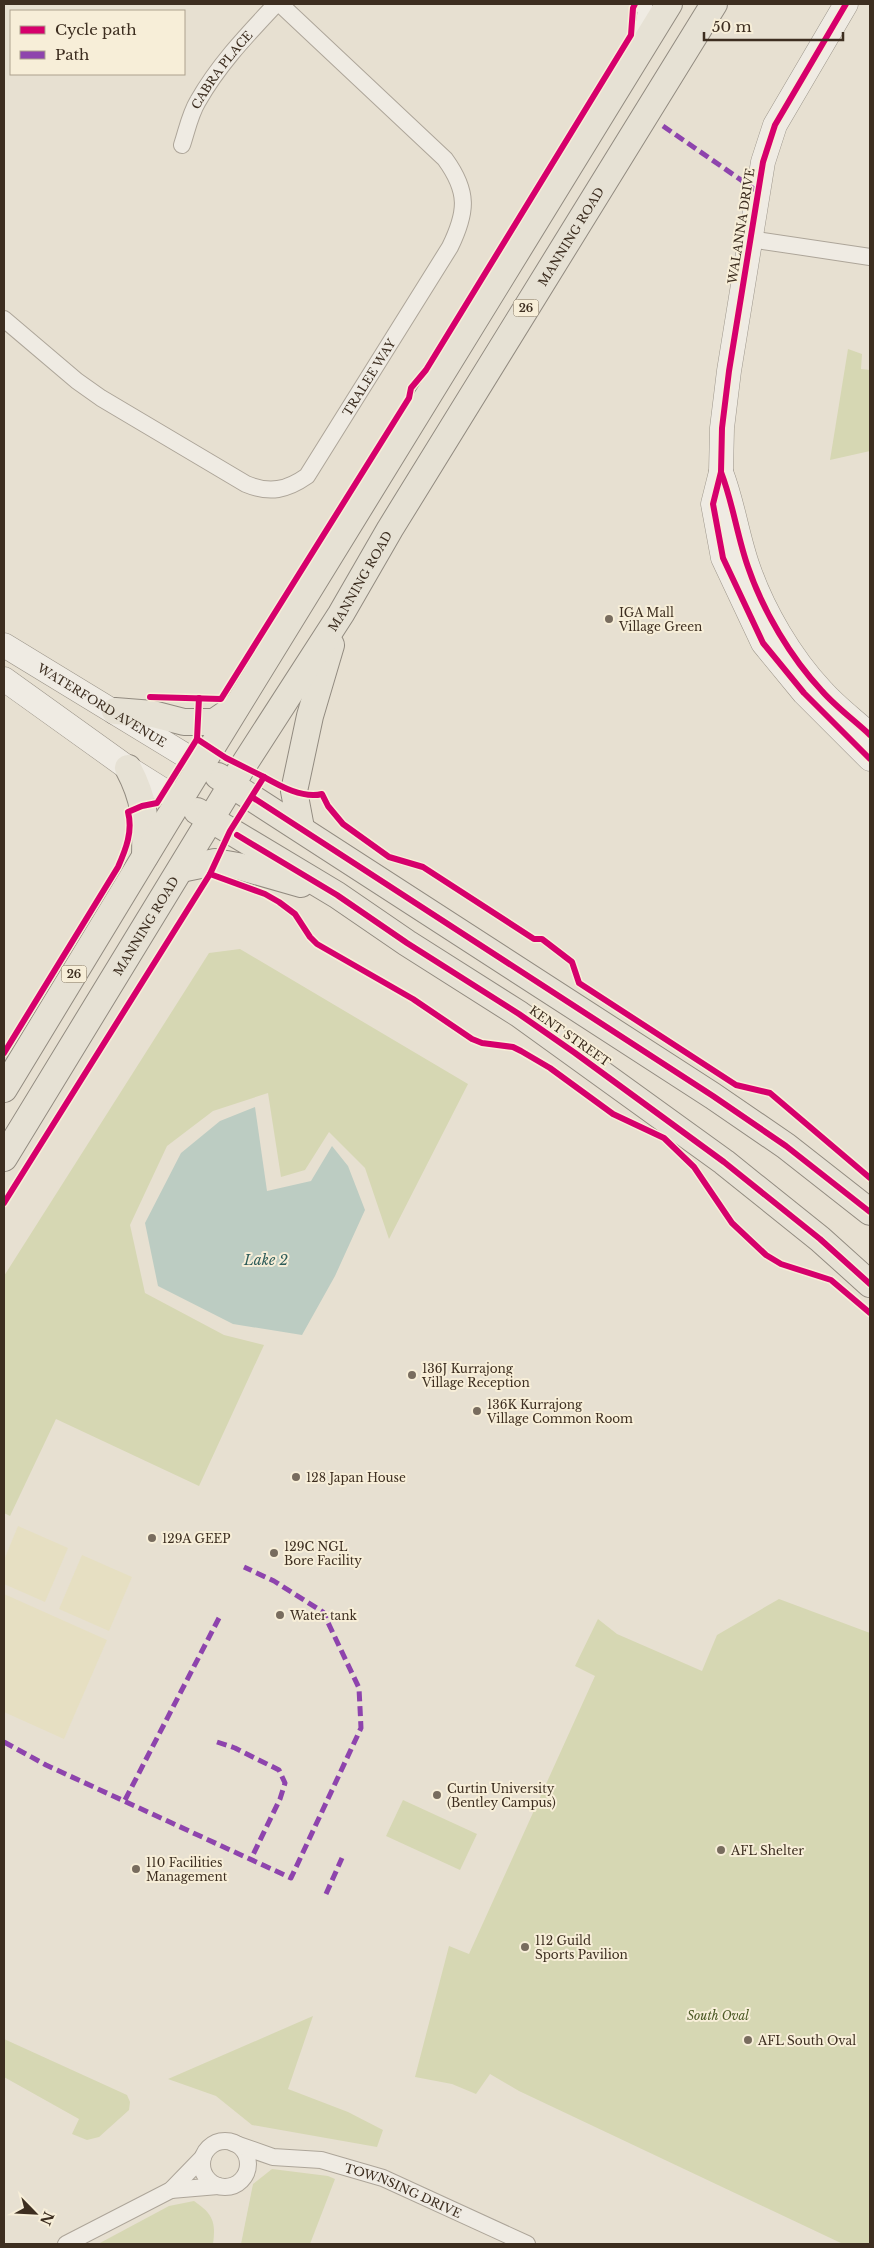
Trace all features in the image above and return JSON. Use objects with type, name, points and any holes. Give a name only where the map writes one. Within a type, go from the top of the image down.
[{"type":"main road","name":"26","points":[[4,1089],[179,800],[669,4]]},
{"type":"main road","name":"MANNING ROAD","points":[[4,1158],[232,784],[341,614],[390,529],[714,4]]},
{"type":"main road","points":[[301,828],[294,791],[310,716],[341,614]]},
{"type":"main road","points":[[115,711],[153,714],[184,722],[214,722],[237,706]]},
{"type":"main road","name":"KENT STREET","points":[[201,765],[713,1096],[786,1146],[870,1212]]},
{"type":"main road","points":[[128,768],[140,791],[146,823],[145,859]]},
{"type":"main road","name":"KENT STREET","points":[[179,800],[337,895],[407,943],[520,1014],[666,1119],[820,1239],[870,1283]]},
{"type":"main road","points":[[181,869],[215,862],[238,866],[337,895]]},
{"type":"street","name":"CABRA PLACE","points":[[182,145],[197,102],[226,58],[276,4]]},
{"type":"street","name":"TRALEE WAY","points":[[4,319],[100,398],[246,484],[266,490],[280,490],[294,485],[307,476],[450,247],[460,227],[464,211],[463,197],[458,179],[445,159],[280,4]]},
{"type":"street","points":[[639,52],[646,10],[641,4]]},
{"type":"street","name":"WALANNA DRIVE","points":[[846,4],[775,126],[763,162],[729,371],[722,428],[721,472],[713,504],[723,558],[763,642],[804,693],[870,759]]},
{"type":"street","points":[[750,239],[870,257]]},
{"type":"street","name":"WALANNA DRIVE","points":[[721,472],[732,501],[740,541],[749,570],[773,620],[803,669],[822,692],[870,734]]},
{"type":"street","name":"WATERFORD AVENUE","points":[[4,645],[60,681],[115,711],[201,765]]},
{"type":"street","points":[[4,679],[128,768],[179,800]]},
{"type":"street","points":[[66,2244],[80,2240],[171,2190],[213,2144],[222,2141],[239,2146],[247,2158],[246,2172]]},
{"type":"street","name":"TOWNSING DRIVE","points":[[233,2143],[273,2157],[321,2160],[360,2170],[383,2178],[527,2244]]},
{"type":"street","points":[[203,2157],[202,2164],[206,2177],[218,2186]]},
{"type":"street","points":[[171,2190],[234,2184],[246,2172],[273,2157]]},
{"type":"shaded area","points":[[18,1526],[68,1548],[45,1602],[4,1584],[4,1560]]},
{"type":"shaded area","points":[[82,1555],[132,1577],[109,1631],[59,1609]]},
{"type":"shaded area","points":[[4,1594],[107,1640],[64,1739],[4,1712]]},
{"type":"green space","points":[[848,349],[862,354],[861,369],[870,370],[870,451],[830,460]]},
{"type":"green space","points":[[240,949],[468,1084],[389,1239],[365,1168],[329,1132],[305,1170],[281,1177],[268,1093],[213,1111],[167,1146],[130,1225],[145,1293],[224,1335],[264,1345],[199,1486],[56,1419],[10,1516],[4,1513],[4,1276],[209,953]]},
{"type":"green space","name":"South Oval","points":[[779,1599],[870,1633],[870,2244],[843,2244],[519,2091],[490,2074],[476,2094],[452,2084],[415,2077],[449,1946],[469,1954],[595,1676],[575,1666],[598,1619],[617,1634],[702,1671],[717,1635]]},
{"type":"green space","points":[[403,1800],[477,1834],[460,1870],[386,1836]]},
{"type":"green space","points":[[313,2016],[288,2089],[348,2112],[383,2130],[377,2147],[252,2125],[216,2096],[168,2079]]},
{"type":"green space","points":[[4,2039],[127,2095],[130,2102],[129,2110],[99,2137],[87,2140],[72,2134],[79,2119],[4,2077]]},
{"type":"green space","points":[[272,2169],[328,2176],[335,2179],[310,2244],[241,2244],[253,2184]]},
{"type":"green space","points":[[194,2201],[212,2219],[214,2230],[213,2244],[98,2244],[169,2206]]},
{"type":"water","name":"Lake 2","points":[[255,1107],[267,1191],[311,1181],[332,1146],[348,1166],[365,1210],[335,1276],[302,1335],[233,1324],[158,1286],[145,1223],[181,1153],[220,1121]]},
{"type":"marked path","points":[[663,126],[757,191]]},
{"type":"marked path","points":[[4,1742],[46,1765],[291,1878],[361,1728],[359,1688],[323,1612],[274,1581],[244,1567]]},
{"type":"marked path","points":[[125,1800],[219,1618]]},
{"type":"marked path","points":[[217,1742],[235,1748],[279,1770],[285,1783],[280,1799],[251,1859]]},
{"type":"marked path","points":[[326,1894],[342,1858]]},
{"type":"cycle path","points":[[150,697],[221,699],[409,398],[411,388],[426,370],[631,35],[635,4]]},
{"type":"cycle path","points":[[846,4],[775,125],[763,162],[729,371],[722,428],[721,472],[713,504],[723,558],[763,643],[804,693],[870,759]]},
{"type":"cycle path","points":[[721,472],[754,584],[779,633],[799,664],[822,691],[870,735]]},
{"type":"cycle path","points":[[4,1053],[118,867],[129,833],[128,812],[142,806],[157,803],[197,739],[199,698]]},
{"type":"cycle path","points":[[197,739],[226,758],[264,777]]},
{"type":"cycle path","points":[[4,1203],[210,874],[230,831],[264,777],[284,788],[300,793],[307,795],[322,794],[328,806],[343,824],[389,857],[423,867],[534,939],[542,939],[572,962],[579,983],[736,1085],[770,1093],[870,1178]]},
{"type":"cycle path","points":[[252,797],[713,1096],[786,1146],[870,1212]]},
{"type":"cycle path","points":[[237,835],[337,895],[407,943],[519,1014],[575,1053],[724,1162],[820,1239],[870,1284]]},
{"type":"cycle path","points":[[210,874],[265,894],[279,902],[295,914],[310,937],[317,944],[413,999],[472,1039],[482,1043],[513,1047],[521,1051],[550,1068],[613,1114],[664,1138],[694,1167],[732,1223],[766,1255],[781,1264],[831,1280],[870,1313]]},
{"type":"place","name":"IGA Mall Village Green","points":[[609,619]]},
{"type":"place","name":"136J Kurrajong Village Reception","points":[[412,1375]]},
{"type":"place","name":"136K Kurrajong Village Common Room","points":[[477,1411]]},
{"type":"place","name":"128 Japan House","points":[[296,1477]]},
{"type":"place","name":"129A GEEP","points":[[152,1538]]},
{"type":"place","name":"129C NGL Bore Facility","points":[[274,1553]]},
{"type":"place","name":"Water tank","points":[[280,1615]]},
{"type":"place","name":"Curtin University (Bentley Campus)","points":[[437,1795]]},
{"type":"place","name":"AFL Shelter","points":[[721,1850]]},
{"type":"place","name":"110 Facilities Management","points":[[136,1869]]},
{"type":"place","name":"112 Guild Sports Pavilion","points":[[525,1947]]},
{"type":"place","name":"AFL South Oval","points":[[748,2040]]}]
